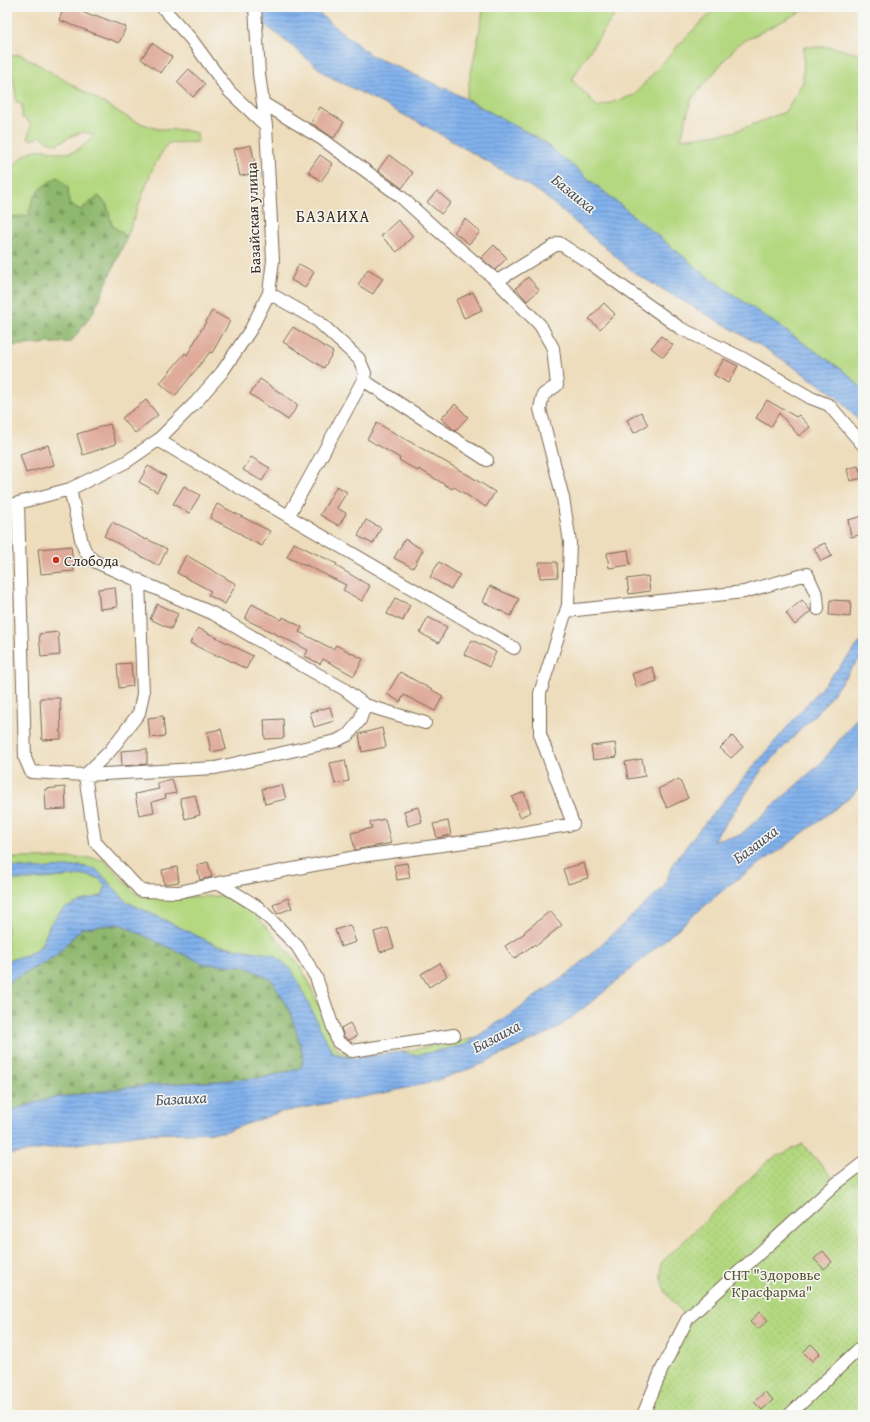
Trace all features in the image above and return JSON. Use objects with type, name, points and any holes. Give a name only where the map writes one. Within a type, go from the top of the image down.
[{"type":"street","points":[[162,7],[191,39],[230,91],[266,126]]},
{"type":"street","name":"Базайская улица","points":[[12,505],[70,489],[126,462],[158,440],[196,402],[222,372],[251,329],[269,293],[273,260],[266,126],[259,74],[255,7]]},
{"type":"street","points":[[85,775],[95,842],[141,891],[179,892],[361,856],[487,839],[573,824],[540,734],[540,693],[554,645],[568,605],[570,542],[563,498],[540,409],[543,394],[557,385],[553,348],[540,325],[498,281],[434,228],[400,196],[322,139],[263,103]]},
{"type":"street","points":[[498,281],[559,243],[594,266],[680,328],[742,358],[811,398],[829,405],[863,445]]},
{"type":"street","points":[[269,293],[318,321],[359,359],[365,373],[363,380],[289,516]]},
{"type":"street","points":[[363,380],[487,460]]},
{"type":"street","points":[[158,440],[514,648]]},
{"type":"street","points":[[70,489],[82,543],[90,558],[96,562],[214,614],[344,689],[365,705],[425,723]]},
{"type":"street","points":[[12,505],[25,758],[31,772],[85,775],[215,768],[336,741],[348,735],[360,720],[365,705]]},
{"type":"street","points":[[567,611],[744,592],[806,574],[817,596],[818,609]]},
{"type":"street","points":[[85,775],[110,751],[139,713],[143,694],[138,580]]},
{"type":"street","points":[[219,883],[258,907],[297,946],[316,977],[338,1042],[352,1051],[454,1036]]},
{"type":"street","points":[[644,1415],[662,1368],[688,1318],[837,1183],[863,1163]]},
{"type":"street","points":[[789,1415],[863,1345]]},
{"type":"green space","points":[[484,7],[620,7],[584,59],[572,80],[598,107],[634,95],[681,42],[717,7],[818,7],[802,11],[738,44],[691,100],[681,139],[733,132],[785,112],[803,82],[804,47],[831,47],[863,55],[863,389],[844,371],[708,277],[541,140],[466,99]]},
{"type":"green space","points":[[20,54],[134,121],[158,129],[183,130],[197,133],[198,142],[168,143],[151,172],[127,237],[112,225],[107,205],[99,196],[80,210],[69,203],[68,187],[29,216],[7,217],[7,178],[13,167],[22,157],[28,153],[40,149],[64,153],[75,151],[94,135],[84,132],[74,135],[57,144],[47,141],[41,136],[32,140],[28,138],[31,126],[26,119],[22,118],[22,104],[16,102],[13,78],[7,59],[7,57]]},
{"type":"green space","points":[[58,177],[68,187],[69,203],[80,210],[99,196],[107,205],[112,225],[127,237],[93,313],[71,342],[7,346],[7,217],[29,216],[34,197],[41,188]]},
{"type":"green space","points":[[7,858],[91,858],[104,860],[136,894],[180,897],[225,896],[254,913],[297,962],[308,980],[337,1049],[353,1058],[333,1053],[321,1030],[274,955],[216,945],[127,902],[96,869],[36,869],[7,867]]},
{"type":"green space","points":[[84,875],[98,878],[106,885],[102,896],[85,900],[50,924],[39,948],[23,957],[7,960],[7,880],[29,880]]},
{"type":"green space","points":[[120,924],[204,964],[245,966],[272,980],[291,1013],[303,1055],[302,1065],[298,1069],[262,1078],[139,1086],[52,1098],[9,1111],[7,1110],[7,983],[54,957],[82,928]]},
{"type":"green space","points":[[476,1038],[465,1045],[417,1055],[400,1052]]},
{"type":"green space","name":"СНТ \"Здоровье Красфарма\"","points":[[803,1144],[837,1183],[863,1163],[863,1415],[643,1415],[688,1318],[671,1300],[664,1288],[661,1263],[768,1161]]},
{"type":"water","name":"Базаиха","points":[[243,7],[311,7],[370,55],[451,91],[541,140],[708,277],[844,371],[863,389],[863,425],[834,394],[765,348],[636,274],[541,193],[433,130],[327,75]]},
{"type":"water","name":"Базаиха","points":[[863,639],[863,656],[851,669],[825,704],[761,771],[713,840],[740,835],[821,763],[863,710],[863,781],[853,795],[787,845],[729,885],[610,987],[557,1029],[477,1066],[429,1083],[281,1112],[224,1132],[140,1134],[7,1155],[7,1110],[9,1111],[52,1098],[140,1086],[262,1078],[298,1069],[302,1065],[303,1055],[291,1013],[272,980],[245,966],[204,964],[120,924],[82,928],[54,957],[7,983],[7,960],[23,957],[39,948],[50,924],[63,909],[85,900],[102,896],[106,886],[98,878],[84,875],[29,880],[7,880],[7,867],[36,869],[81,866],[96,869],[127,902],[216,945],[274,955],[292,970],[333,1053],[353,1058],[400,1052],[417,1055],[465,1045],[571,972],[664,887],[674,862],[698,831]]},
{"type":"building","points":[[64,7],[70,7],[94,17],[95,15],[126,27],[119,43],[59,20]]},
{"type":"building","points":[[152,43],[172,57],[161,73],[141,59]]},
{"type":"building","points":[[189,69],[205,84],[193,97],[177,82]]},
{"type":"building","points":[[320,107],[344,122],[334,138],[311,123]]},
{"type":"building","points":[[251,145],[257,173],[240,176],[234,149]]},
{"type":"building","points":[[320,155],[333,164],[321,181],[308,172]]},
{"type":"building","points":[[389,155],[413,173],[402,188],[378,170]]},
{"type":"building","points":[[437,191],[451,203],[441,214],[427,202]]},
{"type":"building","points":[[465,219],[480,232],[469,244],[454,232]]},
{"type":"building","points":[[398,220],[413,236],[397,252],[381,236]]},
{"type":"building","points":[[494,245],[507,258],[495,270],[481,258]]},
{"type":"building","points":[[299,264],[314,272],[305,288],[291,280]]},
{"type":"building","points":[[368,269],[383,278],[373,294],[358,285]]},
{"type":"building","points":[[528,277],[539,290],[527,301],[516,288]]},
{"type":"building","points":[[473,292],[482,310],[464,318],[456,300]]},
{"type":"building","points":[[604,303],[615,314],[600,329],[589,319]]},
{"type":"building","points":[[212,311],[230,321],[212,353],[210,352],[175,396],[160,383],[185,353],[187,355]]},
{"type":"building","points":[[293,327],[333,352],[324,368],[283,342]]},
{"type":"building","points":[[661,336],[673,345],[663,357],[651,348]]},
{"type":"building","points":[[724,359],[738,366],[728,383],[714,375]]},
{"type":"building","points":[[260,379],[298,405],[288,420],[250,394]]},
{"type":"building","points":[[146,400],[158,415],[135,433],[122,418]]},
{"type":"building","points":[[767,400],[796,417],[799,415],[810,427],[799,436],[779,413],[771,427],[756,418]]},
{"type":"building","points":[[455,404],[468,417],[455,431],[441,418]]},
{"type":"building","points":[[641,412],[648,425],[634,433],[627,420]]},
{"type":"building","points":[[377,423],[495,492],[486,507],[454,487],[452,489],[419,469],[418,471],[399,460],[400,458],[367,439]]},
{"type":"building","points":[[110,424],[116,444],[83,455],[77,434]]},
{"type":"building","points":[[48,445],[54,465],[26,473],[20,454]]},
{"type":"building","points":[[251,457],[270,468],[262,481],[243,470]]},
{"type":"building","points":[[148,466],[166,476],[157,492],[139,482]]},
{"type":"building","points":[[858,466],[862,478],[850,481],[847,469]]},
{"type":"building","points":[[184,486],[200,495],[189,513],[173,504]]},
{"type":"building","points":[[337,486],[347,492],[337,508],[346,513],[339,526],[320,515]]},
{"type":"building","points":[[217,504],[270,531],[262,546],[210,518]]},
{"type":"building","points":[[863,516],[863,534],[851,537],[848,520]]},
{"type":"building","points":[[366,520],[381,528],[373,544],[358,536]]},
{"type":"building","points":[[112,522],[167,549],[159,566],[104,536]]},
{"type":"building","points":[[405,539],[423,550],[413,568],[394,558]]},
{"type":"building","points":[[294,543],[337,564],[336,566],[370,586],[362,601],[343,590],[346,585],[287,557]]},
{"type":"building","points":[[825,543],[832,556],[821,561],[814,548]]},
{"type":"building","name":"Слобода","points":[[71,546],[74,571],[41,574],[38,549]]},
{"type":"building","points":[[628,550],[630,565],[609,568],[607,553]]},
{"type":"building","points":[[186,555],[236,584],[225,604],[208,595],[211,591],[177,573]]},
{"type":"building","points":[[439,562],[460,575],[451,589],[430,577]]},
{"type":"building","points":[[539,562],[557,562],[558,577],[540,578]]},
{"type":"building","points":[[648,576],[650,591],[629,594],[627,579]]},
{"type":"building","points":[[490,586],[519,599],[511,616],[483,602]]},
{"type":"building","points":[[115,587],[117,607],[100,609],[98,589]]},
{"type":"building","points":[[395,598],[410,605],[403,621],[387,614]]},
{"type":"building","points":[[802,600],[811,611],[795,625],[786,613]]},
{"type":"building","points":[[830,600],[851,601],[850,617],[829,615]]},
{"type":"building","points":[[157,604],[178,614],[171,629],[150,619]]},
{"type":"building","points":[[252,604],[282,620],[283,617],[302,627],[299,632],[333,649],[336,645],[363,659],[354,676],[323,659],[320,664],[305,656],[308,650],[245,619]]},
{"type":"building","points":[[428,617],[447,627],[439,643],[420,633]]},
{"type":"building","points":[[198,628],[253,656],[246,669],[219,655],[218,657],[190,643]]},
{"type":"building","points":[[58,632],[60,655],[41,657],[39,634]]},
{"type":"building","points":[[472,640],[496,652],[489,667],[464,654]]},
{"type":"building","points":[[131,663],[133,686],[119,688],[117,664]]},
{"type":"building","points":[[652,667],[657,681],[637,688],[632,674]]},
{"type":"building","points":[[400,672],[443,696],[435,711],[404,695],[400,702],[387,694]]},
{"type":"building","points":[[40,698],[60,698],[61,739],[42,740]]},
{"type":"building","points":[[330,707],[334,721],[314,727],[310,712]]},
{"type":"building","points":[[163,716],[165,736],[150,738],[148,718]]},
{"type":"building","points":[[283,719],[284,738],[265,739],[264,720]]},
{"type":"building","points":[[382,728],[386,747],[362,752],[359,734]]},
{"type":"building","points":[[221,729],[226,749],[211,752],[207,732]]},
{"type":"building","points":[[732,736],[743,747],[731,758],[720,748]]},
{"type":"building","points":[[615,743],[617,757],[593,760],[591,746]]},
{"type":"building","points":[[147,749],[147,764],[122,766],[121,751]]},
{"type":"building","points":[[642,759],[645,776],[628,779],[625,762]]},
{"type":"building","points":[[345,760],[349,781],[335,784],[330,763]]},
{"type":"building","points":[[172,779],[176,793],[165,795],[166,798],[152,802],[154,812],[139,815],[135,794],[159,789],[157,783]]},
{"type":"building","points":[[679,779],[688,798],[667,808],[658,789]]},
{"type":"building","points":[[282,785],[286,799],[265,804],[262,789]]},
{"type":"building","points":[[65,787],[66,809],[46,810],[45,789]]},
{"type":"building","points":[[524,792],[531,812],[520,817],[512,797]]},
{"type":"building","points":[[195,795],[200,815],[185,819],[180,798]]},
{"type":"building","points":[[418,807],[422,822],[408,826],[404,811]]},
{"type":"building","points":[[385,819],[391,843],[355,850],[351,833],[372,828],[370,822]]},
{"type":"building","points":[[448,821],[451,835],[437,838],[433,824]]},
{"type":"building","points":[[208,862],[212,877],[200,880],[197,865]]},
{"type":"building","points":[[407,863],[410,878],[397,880],[394,865]]},
{"type":"building","points":[[584,863],[588,878],[568,884],[563,869]]},
{"type":"building","points":[[177,867],[179,882],[164,884],[162,870]]},
{"type":"building","points":[[288,898],[292,908],[277,914],[273,905]]},
{"type":"building","points":[[550,911],[562,925],[536,946],[535,944],[514,959],[505,946],[525,933],[524,932]]},
{"type":"building","points":[[350,925],[356,942],[341,947],[335,930]]},
{"type":"building","points":[[388,928],[394,948],[380,952],[374,932]]},
{"type":"building","points":[[440,963],[447,976],[429,987],[421,974]]},
{"type":"building","points":[[350,1023],[357,1036],[349,1040],[344,1037],[341,1028]]},
{"type":"building","points":[[823,1251],[832,1262],[824,1269],[814,1259]]},
{"type":"building","points":[[759,1312],[768,1320],[758,1329],[750,1322]]},
{"type":"building","points":[[811,1344],[820,1353],[812,1361],[803,1352]]},
{"type":"building","points":[[765,1392],[773,1400],[762,1410],[754,1402]]},
{"type":"place","name":"Слобода","points":[[56,560]]},
{"type":"district","name":"БАЗАИХА","points":[[333,216]]}]
